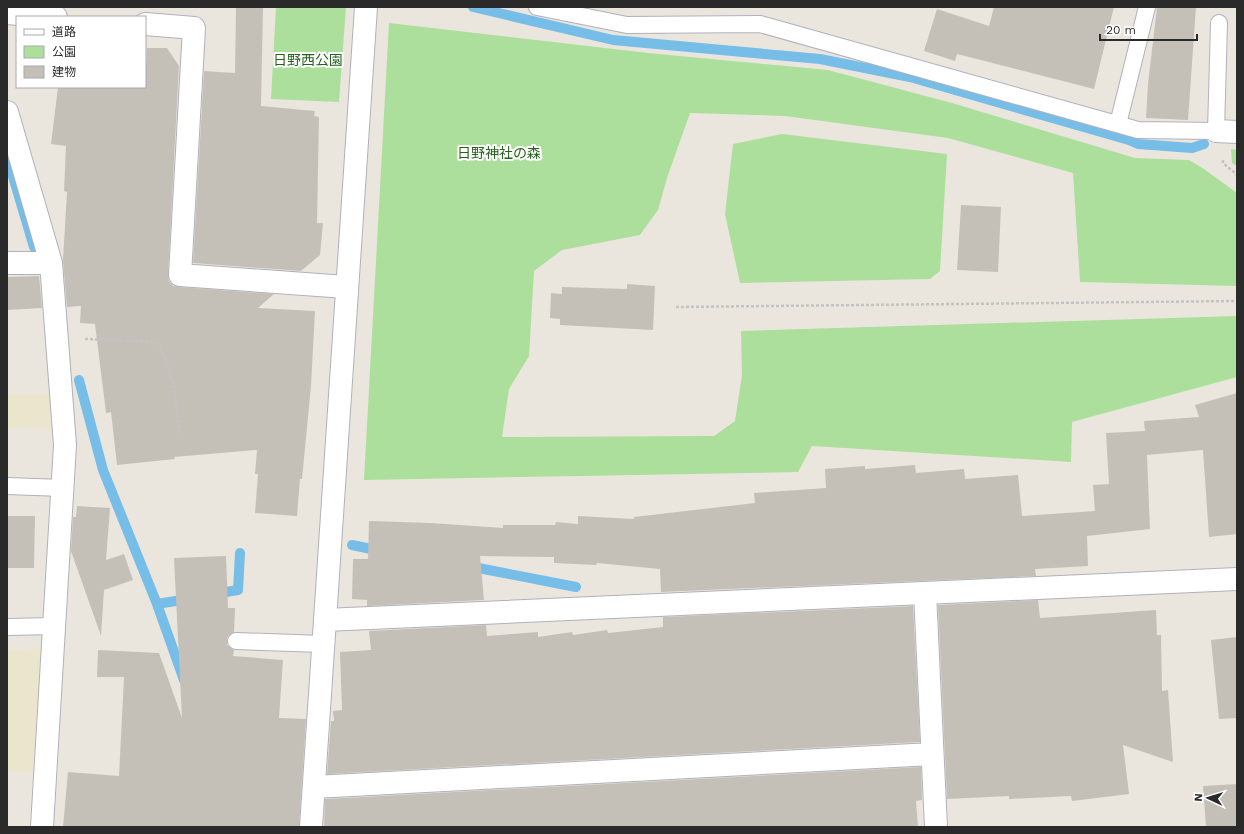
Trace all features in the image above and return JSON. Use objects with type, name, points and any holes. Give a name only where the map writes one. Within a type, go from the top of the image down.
[{"type":"street","points":[[311,827],[346,287],[366,7]]},
{"type":"street","points":[[7,13],[44,16]]},
{"type":"street","points":[[146,24],[194,28],[180,275],[346,287]]},
{"type":"street","points":[[7,112],[51,263],[65,445],[42,827]]},
{"type":"street","points":[[7,263],[51,263]]},
{"type":"street","points":[[325,620],[1237,579]]},
{"type":"street","points":[[925,592],[936,827]]},
{"type":"street","points":[[314,787],[932,754]]},
{"type":"lane","points":[[537,7],[627,25],[760,24],[1138,130],[1227,132],[1220,22]]},
{"type":"lane","points":[[1118,124],[1148,7]]},
{"type":"lane","points":[[7,486],[63,488]]},
{"type":"lane","points":[[7,627],[54,626]]},
{"type":"lane","points":[[236,641],[324,644]]},
{"type":"path","points":[[676,307],[1237,301]]},
{"type":"path","points":[[56,338],[159,342],[173,381],[180,435]]},
{"type":"shaded area","points":[[7,394],[50,394],[52,429],[7,427]]},
{"type":"shaded area","points":[[41,648],[35,772],[7,772],[7,650]]},
{"type":"green space","name":"日野西公園","points":[[276,7],[346,7],[339,102],[271,99]]},
{"type":"green space","name":"日野神社の森","points":[[389,23],[648,53],[828,70],[952,103],[1135,158],[1189,160],[1237,193],[1237,286],[1080,282],[1073,173],[948,138],[785,116],[690,113],[667,178],[658,210],[640,235],[562,250],[534,271],[529,356],[509,389],[502,437],[714,436],[735,421],[742,375],[741,331],[1237,316],[1237,377],[1072,422],[1071,462],[812,446],[798,472],[364,480]]},
{"type":"green space","points":[[782,134],[947,154],[940,271],[930,279],[740,283],[725,214],[733,144]]},
{"type":"green space","points":[[1231,149],[1237,150],[1237,166],[1232,163]]},
{"type":"building","points":[[236,7],[263,7],[261,106],[315,111],[314,116],[319,117],[317,223],[323,223],[320,255],[301,271],[193,263],[204,71],[235,73]]},
{"type":"building","points":[[994,7],[1114,7],[1094,89],[957,54],[955,61],[924,51],[937,9],[989,26]]},
{"type":"building","points":[[1157,7],[1196,7],[1188,120],[1146,118],[1148,84]]},
{"type":"building","points":[[147,48],[167,48],[179,66],[168,274],[169,281],[173,286],[179,287],[274,294],[258,308],[315,311],[311,386],[297,516],[255,513],[258,474],[255,474],[257,450],[174,457],[175,459],[117,465],[111,412],[106,413],[95,324],[80,323],[81,306],[67,307],[63,260],[67,192],[64,191],[66,146],[51,144],[58,88],[146,88]]},
{"type":"building","points":[[961,205],[1001,207],[998,272],[957,270]]},
{"type":"building","points":[[39,276],[42,308],[7,310],[7,277]]},
{"type":"building","points":[[627,284],[655,286],[653,330],[560,325],[560,319],[550,318],[551,293],[562,294],[562,287],[627,289]]},
{"type":"building","points":[[1237,393],[1237,534],[1209,537],[1203,450],[1147,455],[1150,529],[1087,536],[1088,566],[1035,569],[1036,576],[661,592],[660,569],[597,563],[596,565],[554,563],[554,557],[480,556],[484,600],[367,606],[367,600],[352,599],[353,559],[368,559],[369,521],[431,523],[503,528],[503,525],[555,525],[556,522],[578,524],[578,516],[634,519],[634,517],[755,503],[754,493],[826,488],[825,469],[865,466],[865,469],[915,465],[916,473],[964,469],[965,479],[1018,475],[1022,516],[1095,511],[1093,485],[1109,484],[1106,433],[1145,431],[1144,421],[1199,417],[1195,405]]},
{"type":"building","points":[[77,506],[110,508],[106,560],[124,554],[133,580],[104,590],[101,636],[71,551],[73,517],[76,517]]},
{"type":"building","points":[[7,516],[35,516],[34,568],[7,568]]},
{"type":"building","points":[[226,556],[228,608],[235,608],[234,632],[228,636],[227,645],[234,650],[233,656],[283,660],[279,718],[306,719],[299,827],[63,827],[68,772],[119,776],[124,677],[97,677],[98,650],[159,653],[182,718],[174,558]]},
{"type":"building","points":[[1038,600],[1040,618],[1156,610],[1157,635],[1161,635],[1162,691],[1168,690],[1173,762],[1123,745],[1129,794],[1072,801],[1071,796],[1009,799],[1009,796],[947,799],[938,605]]},
{"type":"building","points":[[913,606],[920,742],[327,774],[331,721],[334,721],[333,711],[342,710],[340,652],[371,650],[369,631],[486,625],[487,636],[538,632],[538,637],[572,632],[573,635],[607,630],[608,633],[663,627],[663,617]]},
{"type":"building","points":[[1237,637],[1237,718],[1219,719],[1211,640]]},
{"type":"building","points":[[921,767],[922,800],[916,801],[918,827],[324,827],[325,799]]},
{"type":"building","points":[[1237,784],[1237,827],[1206,827],[1203,786]]},
{"type":"waterway","points":[[473,7],[613,40],[820,59],[910,77],[1129,140],[1138,144],[1192,148],[1204,144]]},
{"type":"waterway","points":[[7,156],[34,247]]},
{"type":"waterway","points":[[79,380],[103,470],[157,604],[184,680]]},
{"type":"waterway","points":[[352,545],[381,551]]},
{"type":"waterway","points":[[214,594],[238,590],[240,553]]},
{"type":"waterway","points":[[468,566],[576,587]]},
{"type":"waterway","points":[[157,604],[188,599]]}]
